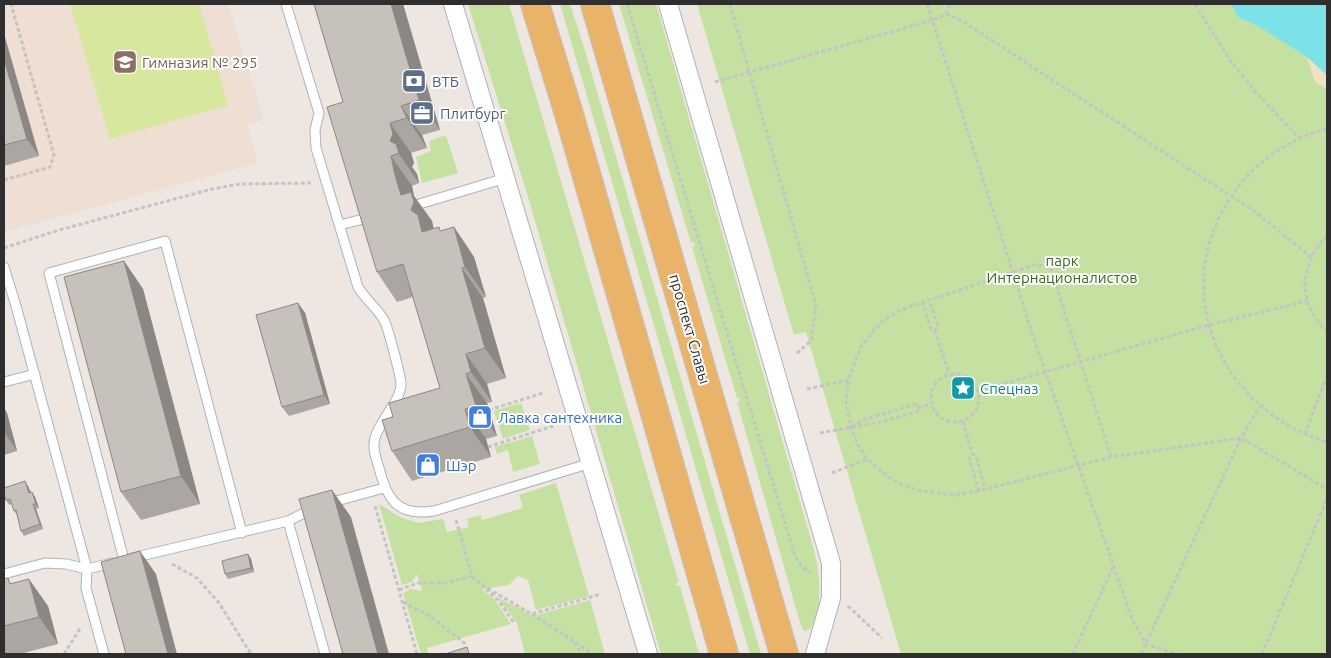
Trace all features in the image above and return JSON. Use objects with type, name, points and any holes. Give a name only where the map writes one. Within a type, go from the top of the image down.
[{"type":"main road","points":[[535,4],[572,123],[724,654]]},
{"type":"main road","name":"проспект Славы","points":[[595,4],[784,654]]},
{"type":"street","points":[[453,4],[648,654]]},
{"type":"street","points":[[668,4],[831,563],[831,590],[815,654]]},
{"type":"lane","points":[[286,4],[319,113],[315,130],[316,148],[358,287],[366,300],[384,321],[401,384],[398,396],[374,440],[374,449],[384,488],[389,498],[403,508],[424,513],[591,462]]},
{"type":"lane","points":[[416,205],[506,178]]},
{"type":"lane","points":[[340,225],[372,217]]},
{"type":"lane","points":[[124,560],[49,273],[166,241],[242,533]]},
{"type":"lane","points":[[4,268],[35,374],[86,569],[86,588],[104,654]]},
{"type":"lane","points":[[4,382],[35,374]]},
{"type":"lane","points":[[4,574],[46,563],[66,564],[86,569],[288,521],[316,506],[384,488]]},
{"type":"lane","points":[[288,521],[324,654]]},
{"type":"path","points":[[4,180],[50,167],[54,155],[11,4]]},
{"type":"path","points":[[627,4],[794,556],[801,566],[831,590],[882,638]]},
{"type":"path","points":[[730,4],[782,178],[816,305],[811,341],[796,354]]},
{"type":"path","points":[[927,4],[1077,466],[1133,621],[1146,644],[1177,654]]},
{"type":"path","points":[[715,82],[933,20],[946,14],[950,4]]},
{"type":"path","points":[[1196,4],[1230,60],[1253,89],[1299,138]]},
{"type":"path","points":[[946,14],[962,21],[1254,211],[1311,257]]},
{"type":"path","points":[[1327,129],[1299,138],[1273,153],[1251,171],[1231,196],[1212,235],[1204,280],[1209,326],[1228,370],[1242,389],[1259,406],[1281,422],[1327,442]]},
{"type":"path","points":[[4,248],[59,230],[212,189],[240,184],[327,182]]},
{"type":"path","points":[[1327,236],[1311,257],[1305,279],[1307,302],[1312,313],[1327,331]]},
{"type":"path","points":[[1111,457],[1050,266],[1034,265],[922,301],[884,319],[861,347],[848,380],[846,402],[851,427],[867,458],[897,483],[921,491],[953,495],[979,491],[1111,457],[1241,438],[1327,489]]},
{"type":"path","points":[[929,300],[938,327],[936,330],[949,374]]},
{"type":"path","points":[[922,301],[931,329],[936,330]]},
{"type":"path","points":[[979,391],[1209,326],[1307,302]]},
{"type":"path","points":[[949,374],[966,376],[972,380],[979,391],[978,407],[974,413],[962,421],[953,422],[942,417],[932,404],[933,388],[941,378],[949,374]]},
{"type":"path","points":[[1305,434],[1327,375]]},
{"type":"path","points":[[807,389],[848,380]]},
{"type":"path","points":[[489,410],[543,393]]},
{"type":"path","points":[[820,433],[851,427],[920,411],[917,404],[865,419],[851,427]]},
{"type":"path","points":[[918,408],[932,404]]},
{"type":"path","points":[[1141,654],[1241,438],[1259,406]]},
{"type":"path","points":[[962,421],[972,454],[976,456],[985,490]]},
{"type":"path","points":[[488,447],[553,426]]},
{"type":"path","points":[[972,454],[969,458],[979,491]]},
{"type":"path","points":[[832,473],[867,458]]},
{"type":"path","points":[[371,492],[417,654]]},
{"type":"path","points":[[1262,654],[1327,499]]},
{"type":"path","points":[[460,534],[472,576],[498,600],[514,623]]},
{"type":"path","points":[[171,564],[197,578],[219,603],[251,654]]},
{"type":"path","points":[[1073,654],[1114,567]]},
{"type":"path","points":[[399,590],[417,584],[446,583],[472,576]]},
{"type":"path","points":[[482,585],[574,640],[593,654]]},
{"type":"path","points":[[532,614],[601,594]]},
{"type":"path","points":[[402,602],[431,616],[468,645]]},
{"type":"path","points":[[64,654],[86,622]]},
{"type":"path","points":[[574,640],[581,654]]},
{"type":"shaded area","name":"Гимназия № 295","points":[[4,4],[228,4],[264,120],[247,125],[258,163],[4,232]]},
{"type":"green space","points":[[70,4],[199,4],[228,105],[110,139]]},
{"type":"green space","points":[[468,4],[509,4],[679,583],[676,583],[677,586],[680,586],[699,654],[661,654],[529,200]]},
{"type":"green space","points":[[560,4],[570,4],[586,54],[761,654],[750,654]]},
{"type":"green space","points":[[619,4],[656,4],[814,550],[818,569],[819,606],[812,626],[806,631],[803,630],[800,623],[737,402],[740,401],[739,397],[737,398],[692,247],[695,246],[694,242],[691,243]]},
{"type":"green space","name":"парк Интернационалистов","points":[[697,4],[1327,4],[1327,654],[901,654],[806,332],[794,335]]},
{"type":"green space","points":[[446,135],[458,173],[422,183],[416,157],[431,151],[429,141]]},
{"type":"green space","points":[[521,403],[530,430],[503,439],[494,411]]},
{"type":"green space","points":[[532,436],[540,464],[513,472],[508,450],[497,454],[495,447]]},
{"type":"green space","points":[[556,483],[589,596],[536,610],[528,580],[518,576],[509,585],[482,589],[495,600],[511,624],[427,648],[428,654],[421,654],[403,593],[411,589],[422,591],[417,574],[412,582],[402,585],[379,504],[400,517],[418,523],[443,519],[447,532],[469,527],[467,519],[481,515],[482,520],[523,508],[519,495]]},
{"type":"green space","points":[[497,597],[534,616],[590,600],[605,654],[525,654],[517,623]]},
{"type":"sand","points":[[1307,57],[1327,75],[1327,89],[1315,82]]},
{"type":"water","points":[[1231,4],[1327,4],[1327,75],[1307,57],[1258,26],[1238,17]]},
{"type":"building","points":[[314,4],[391,4],[419,100],[401,106],[407,118],[390,123],[393,134],[390,141],[396,144],[399,153],[391,156],[395,175],[401,195],[411,192],[414,202],[411,210],[418,215],[422,232],[439,227],[440,231],[454,227],[465,267],[462,268],[485,348],[466,354],[471,372],[466,374],[476,406],[465,409],[470,427],[392,451],[382,420],[393,417],[389,403],[440,388],[403,264],[377,272],[327,107],[343,102]]},
{"type":"building","points":[[4,59],[27,139],[4,145]]},
{"type":"building","points":[[124,261],[181,476],[121,492],[64,277]]},
{"type":"building","points":[[298,303],[324,395],[282,407],[256,315]]},
{"type":"building","points":[[25,481],[29,493],[32,492],[36,504],[33,504],[40,524],[21,531],[16,510],[14,511],[10,499],[6,500],[4,488]]},
{"type":"building","points":[[332,490],[378,654],[343,654],[299,499]]},
{"type":"building","points":[[140,551],[168,654],[126,654],[101,562]]},
{"type":"building","points":[[248,554],[251,568],[225,574],[222,561]]},
{"type":"building","points":[[8,578],[10,584],[29,579],[39,617],[4,626],[4,579]]},
{"type":"building","points":[[467,647],[469,654],[445,654]]},
{"type":"place","name":"Гимназия № 295","points":[[125,62]]},
{"type":"place","name":"ВТБ","points":[[414,81]]},
{"type":"place","name":"Плитбург","points":[[422,113]]},
{"type":"place","name":"Спецназ","points":[[963,388]]},
{"type":"place","name":"Лавка сантехника","points":[[480,417]]},
{"type":"place","name":"Шэр","points":[[428,465]]}]
